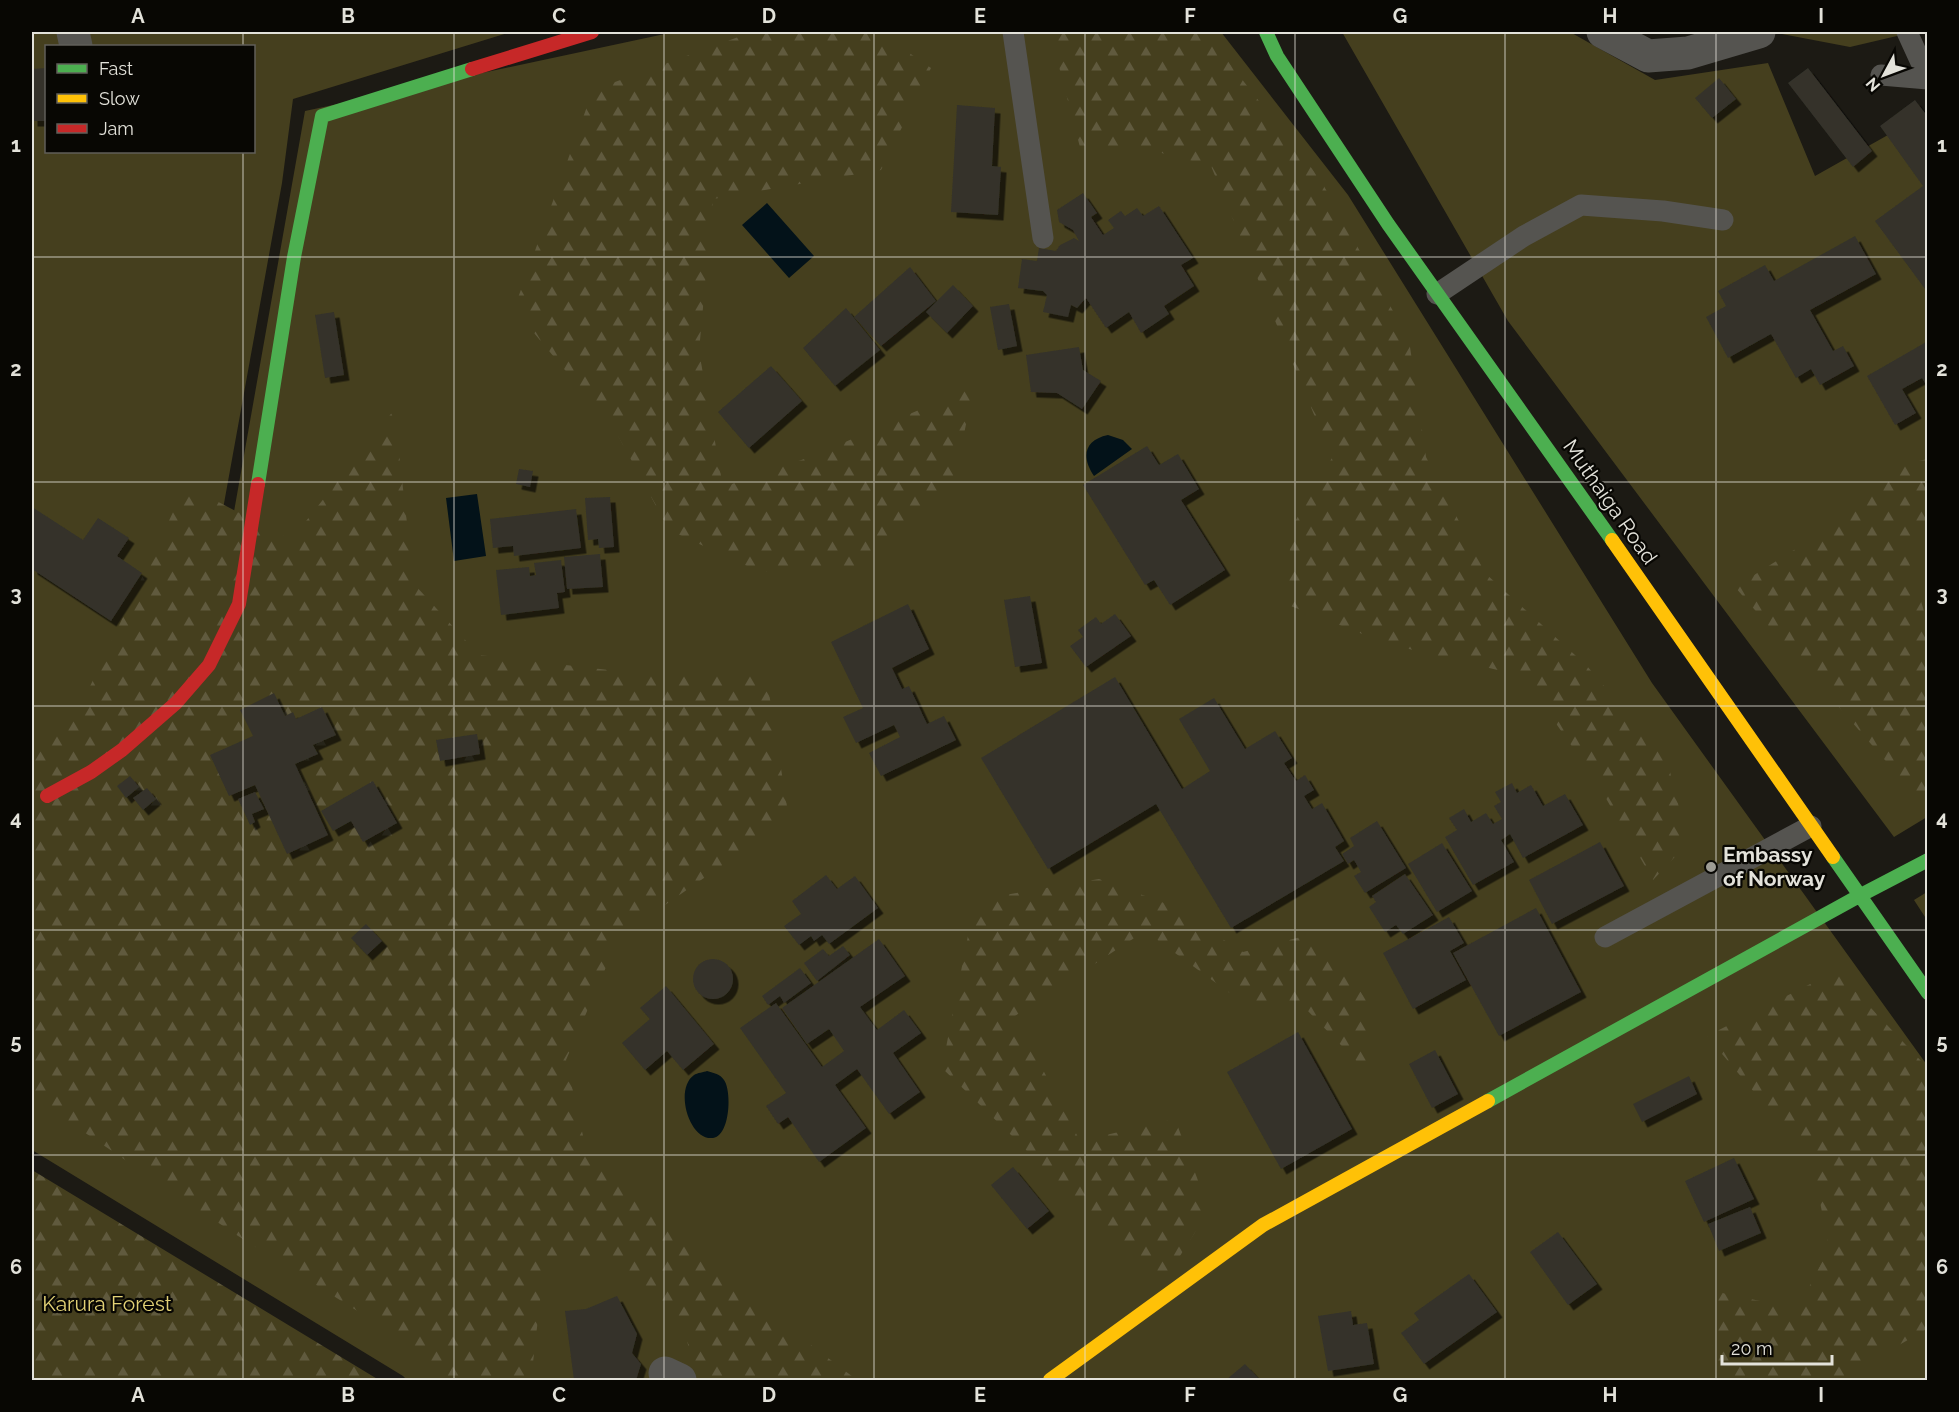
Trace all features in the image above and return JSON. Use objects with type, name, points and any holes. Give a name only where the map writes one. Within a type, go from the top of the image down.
[{"type":"street","points":[[46,796],[91,772],[176,703],[209,665],[239,604],[294,257],[322,116],[592,32]]},
{"type":"street","name":"Muthaiga Road","points":[[1266,32],[1277,56],[1388,224],[1928,993]]},
{"type":"street","points":[[1603,32],[1648,56],[1688,53],[1759,32]]},
{"type":"street","points":[[1050,1380],[1263,1225],[1928,860]]},
{"type":"lane","points":[[1013,32],[1043,238]]},
{"type":"lane","points":[[1881,75],[1928,78],[1906,32]]},
{"type":"lane","points":[[1437,294],[1524,236],[1581,205],[1663,211],[1724,219]]},
{"type":"lane","points":[[1605,937],[1811,826]]},
{"type":"green space","points":[[32,32],[511,32],[293,99],[282,183],[202,625],[32,794]]},
{"type":"green space","points":[[674,32],[1221,32],[1348,195],[1652,683],[1927,1065],[1927,1380],[407,1380],[32,1150],[32,815],[213,630],[305,111]]},
{"type":"green space","points":[[752,32],[879,32],[931,68],[881,170],[713,199],[699,351],[723,487],[813,456],[974,386],[955,477],[863,568],[760,572],[669,530],[615,430],[514,309],[593,90]]},
{"type":"green space","points":[[1050,32],[1205,32],[1320,179],[1409,340],[1426,457],[1486,574],[1587,666],[1667,760],[1688,843],[1653,880],[1596,781],[1523,676],[1388,644],[1283,603],[1293,525],[1332,458],[1211,166],[1135,146],[1081,151]]},
{"type":"green space","points":[[1342,32],[1570,32],[1655,80],[1768,63],[1815,176],[1927,113],[1927,817],[1894,837],[1508,321]]},
{"type":"green space","points":[[1772,32],[1914,32],[1850,47]]},
{"type":"green space","points":[[394,410],[414,584],[479,655],[617,671],[766,674],[789,819],[619,937],[566,1060],[588,1158],[699,1260],[857,1380],[697,1380],[683,1325],[609,1253],[544,1266],[531,1380],[443,1380],[421,1351],[235,1234],[32,1097],[32,747],[84,699],[186,485],[291,540]]},
{"type":"green space","points":[[1927,459],[1927,529],[1906,552],[1927,621],[1928,794],[1923,804],[1735,587],[1827,529],[1899,466]]},
{"type":"green space","points":[[1099,879],[1167,904],[1243,952],[1316,933],[1366,999],[1366,1071],[1306,1009],[1242,1002],[1145,931],[1015,1016],[1080,1141],[1175,1119],[1209,1210],[1161,1286],[942,1068],[975,900]]},
{"type":"green space","points":[[1927,892],[1927,920],[1914,900]]},
{"type":"green space","points":[[1836,971],[1927,1069],[1927,1329],[1838,1380],[1712,1380],[1713,1291],[1798,1309],[1829,1248],[1812,1161],[1707,1036]]},
{"type":"green space","name":"Karura Forest","points":[[32,1170],[379,1380],[32,1380]]},
{"type":"shaded area","points":[[767,203],[814,256],[789,278],[742,225]]},
{"type":"shaded area","points":[[1108,435],[1123,440],[1132,449],[1094,476],[1087,462],[1087,450],[1094,441]]},
{"type":"shaded area","points":[[477,494],[486,556],[454,561],[446,498]]},
{"type":"shaded area","points":[[707,1071],[722,1078],[727,1086],[729,1103],[723,1130],[713,1138],[704,1137],[697,1131],[691,1123],[685,1102],[688,1082],[694,1075]]},
{"type":"building","points":[[45,68],[45,121],[32,121],[32,69]]},
{"type":"building","points":[[1808,68],[1872,151],[1853,167],[1788,83]]},
{"type":"building","points":[[1719,78],[1736,99],[1712,118],[1695,98]]},
{"type":"building","points":[[1915,100],[1928,117],[1928,293],[1875,221],[1923,186],[1880,126]]},
{"type":"building","points":[[957,105],[995,108],[992,166],[1001,167],[998,215],[951,212]]},
{"type":"building","points":[[1083,193],[1097,213],[1091,217],[1103,235],[1114,228],[1108,220],[1121,211],[1125,216],[1137,208],[1143,216],[1159,206],[1193,258],[1181,265],[1194,286],[1164,306],[1169,314],[1141,333],[1129,312],[1106,328],[1086,298],[1077,308],[1071,305],[1068,317],[1043,312],[1047,295],[1043,291],[1018,288],[1022,259],[1037,261],[1039,248],[1056,251],[1060,245],[1074,238],[1079,241],[1073,230],[1059,222],[1057,210]]},
{"type":"building","points":[[1855,236],[1876,274],[1810,310],[1833,351],[1843,346],[1854,366],[1820,385],[1811,369],[1796,378],[1771,334],[1728,358],[1706,317],[1726,306],[1718,291],[1765,265],[1774,281]]},
{"type":"building","points":[[910,267],[936,301],[881,346],[854,317]]},
{"type":"building","points":[[953,285],[973,306],[947,333],[926,312]]},
{"type":"building","points":[[1009,304],[1017,346],[998,350],[990,307]]},
{"type":"building","points":[[846,308],[880,350],[835,386],[803,348]]},
{"type":"building","points":[[334,312],[344,375],[325,378],[315,315]]},
{"type":"building","points":[[1928,341],[1928,388],[1922,378],[1902,389],[1916,413],[1895,425],[1867,376]]},
{"type":"building","points":[[1079,347],[1083,370],[1101,381],[1082,409],[1057,393],[1031,392],[1026,355]]},
{"type":"building","points":[[771,366],[802,401],[749,448],[718,412]]},
{"type":"building","points":[[1147,446],[1159,465],[1178,454],[1199,489],[1181,500],[1225,570],[1170,605],[1154,580],[1145,585],[1083,485]]},
{"type":"building","points":[[519,469],[533,471],[530,487],[516,484]]},
{"type":"building","points":[[610,497],[614,547],[599,548],[598,539],[588,540],[585,498]]},
{"type":"building","points":[[32,507],[83,540],[98,518],[129,538],[117,556],[142,573],[111,621],[32,569]]},
{"type":"building","points":[[576,509],[581,548],[514,556],[513,546],[493,548],[490,519]]},
{"type":"building","points":[[600,554],[603,587],[567,589],[564,557]]},
{"type":"building","points":[[561,560],[565,592],[557,593],[559,608],[501,615],[496,570],[529,567],[530,576],[536,575],[534,563]]},
{"type":"building","points":[[1030,596],[1042,663],[1015,667],[1004,600]]},
{"type":"building","points":[[908,604],[929,649],[892,668],[902,689],[909,686],[927,724],[944,716],[956,740],[881,776],[869,753],[900,737],[894,725],[856,743],[843,717],[863,708],[831,642]]},
{"type":"building","points":[[1115,614],[1131,636],[1086,667],[1070,646],[1083,637],[1078,630],[1096,617],[1101,624]]},
{"type":"building","points":[[1115,677],[1182,789],[1210,771],[1179,719],[1214,698],[1245,749],[1275,731],[1292,758],[1284,763],[1296,781],[1305,775],[1314,790],[1304,796],[1312,809],[1322,803],[1344,841],[1335,847],[1344,861],[1231,928],[1156,804],[1048,869],[981,758]]},
{"type":"building","points":[[274,693],[285,716],[293,712],[296,719],[322,707],[336,735],[313,745],[318,754],[295,764],[328,835],[287,854],[255,785],[229,796],[210,755],[253,736],[240,710]]},
{"type":"building","points":[[477,734],[480,754],[440,761],[436,740]]},
{"type":"building","points":[[130,776],[139,787],[126,798],[117,786]]},
{"type":"building","points":[[373,781],[397,823],[363,842],[351,821],[333,831],[321,811]]},
{"type":"building","points":[[1512,783],[1517,793],[1531,785],[1543,806],[1565,794],[1583,825],[1523,858],[1510,834],[1501,840],[1514,862],[1473,885],[1445,837],[1457,830],[1449,818],[1464,809],[1471,822],[1486,813],[1493,824],[1502,819],[1494,806],[1501,802],[1495,792]]},
{"type":"building","points":[[147,788],[156,799],[143,810],[133,798]]},
{"type":"building","points":[[255,792],[264,809],[252,814],[255,822],[250,825],[238,799]]},
{"type":"building","points":[[1377,821],[1406,868],[1365,893],[1354,876],[1361,872],[1354,860],[1348,864],[1342,854],[1354,846],[1350,838]]},
{"type":"building","points":[[1600,842],[1624,886],[1552,924],[1529,880]]},
{"type":"building","points":[[1442,843],[1472,891],[1437,912],[1408,864]]},
{"type":"building","points":[[1405,874],[1433,915],[1403,934],[1396,925],[1385,932],[1369,907],[1376,902],[1372,896]]},
{"type":"building","points":[[826,875],[837,889],[855,876],[878,908],[829,944],[822,935],[814,941],[811,936],[799,945],[784,926],[801,914],[792,901]]},
{"type":"building","points":[[1536,908],[1581,992],[1499,1036],[1453,953]]},
{"type":"building","points":[[1449,917],[1464,943],[1450,951],[1466,980],[1413,1009],[1383,953]]},
{"type":"building","points":[[366,924],[382,941],[367,955],[351,938]]},
{"type":"building","points":[[879,939],[905,976],[860,1007],[877,1030],[904,1010],[921,1033],[893,1053],[920,1092],[889,1114],[857,1069],[835,1085],[866,1128],[819,1162],[788,1117],[778,1124],[766,1106],[786,1093],[740,1028],[776,1003],[822,1067],[844,1051],[829,1029],[807,1044],[782,1008]]},
{"type":"building","points":[[843,946],[850,955],[817,981],[804,963],[823,949],[829,956]]},
{"type":"building","points":[[713,959],[727,965],[733,979],[727,993],[713,999],[699,993],[693,979],[699,965]]},
{"type":"building","points":[[800,968],[811,983],[784,1003],[780,996],[768,1005],[762,996]]},
{"type":"building","points":[[666,986],[714,1044],[683,1070],[667,1051],[645,1070],[622,1043],[650,1019],[640,1008]]},
{"type":"building","points":[[1298,1032],[1352,1129],[1281,1169],[1227,1072]]},
{"type":"building","points":[[1435,1050],[1458,1094],[1432,1108],[1409,1064]]},
{"type":"building","points":[[1689,1076],[1697,1094],[1642,1122],[1633,1104]]},
{"type":"building","points":[[1734,1158],[1754,1199],[1704,1222],[1685,1181]]},
{"type":"building","points":[[1013,1167],[1049,1211],[1027,1229],[991,1185]]},
{"type":"building","points":[[1750,1207],[1761,1233],[1719,1251],[1708,1224]]},
{"type":"building","points":[[1558,1232],[1597,1284],[1568,1305],[1530,1252]]},
{"type":"building","points":[[1469,1274],[1497,1312],[1424,1364],[1401,1333],[1419,1320],[1414,1313]]},
{"type":"building","points":[[617,1296],[637,1334],[632,1353],[641,1364],[636,1380],[574,1380],[565,1311],[586,1309]]},
{"type":"building","points":[[1351,1311],[1353,1325],[1367,1323],[1374,1364],[1328,1371],[1318,1316]]},
{"type":"building","points":[[1245,1364],[1260,1380],[1226,1380]]},
{"type":"traffic: fast","points":[[1266,32],[1277,56],[1388,224],[1612,540]]},
{"type":"traffic: fast","points":[[258,484],[294,257],[322,116],[472,69]]},
{"type":"traffic: fast","points":[[1833,857],[1928,993]]},
{"type":"traffic: fast","points":[[1488,1101],[1928,860]]},
{"type":"traffic: slow","points":[[1612,540],[1833,857]]},
{"type":"traffic: slow","points":[[1050,1380],[1263,1225],[1488,1101]]},
{"type":"traffic: jam","points":[[472,69],[592,32]]},
{"type":"traffic: jam","points":[[47,796],[91,772],[122,750],[176,703],[209,665],[239,604],[258,484]]},
{"type":"place","name":"Embassy of Norway","points":[[1711,867]]}]
